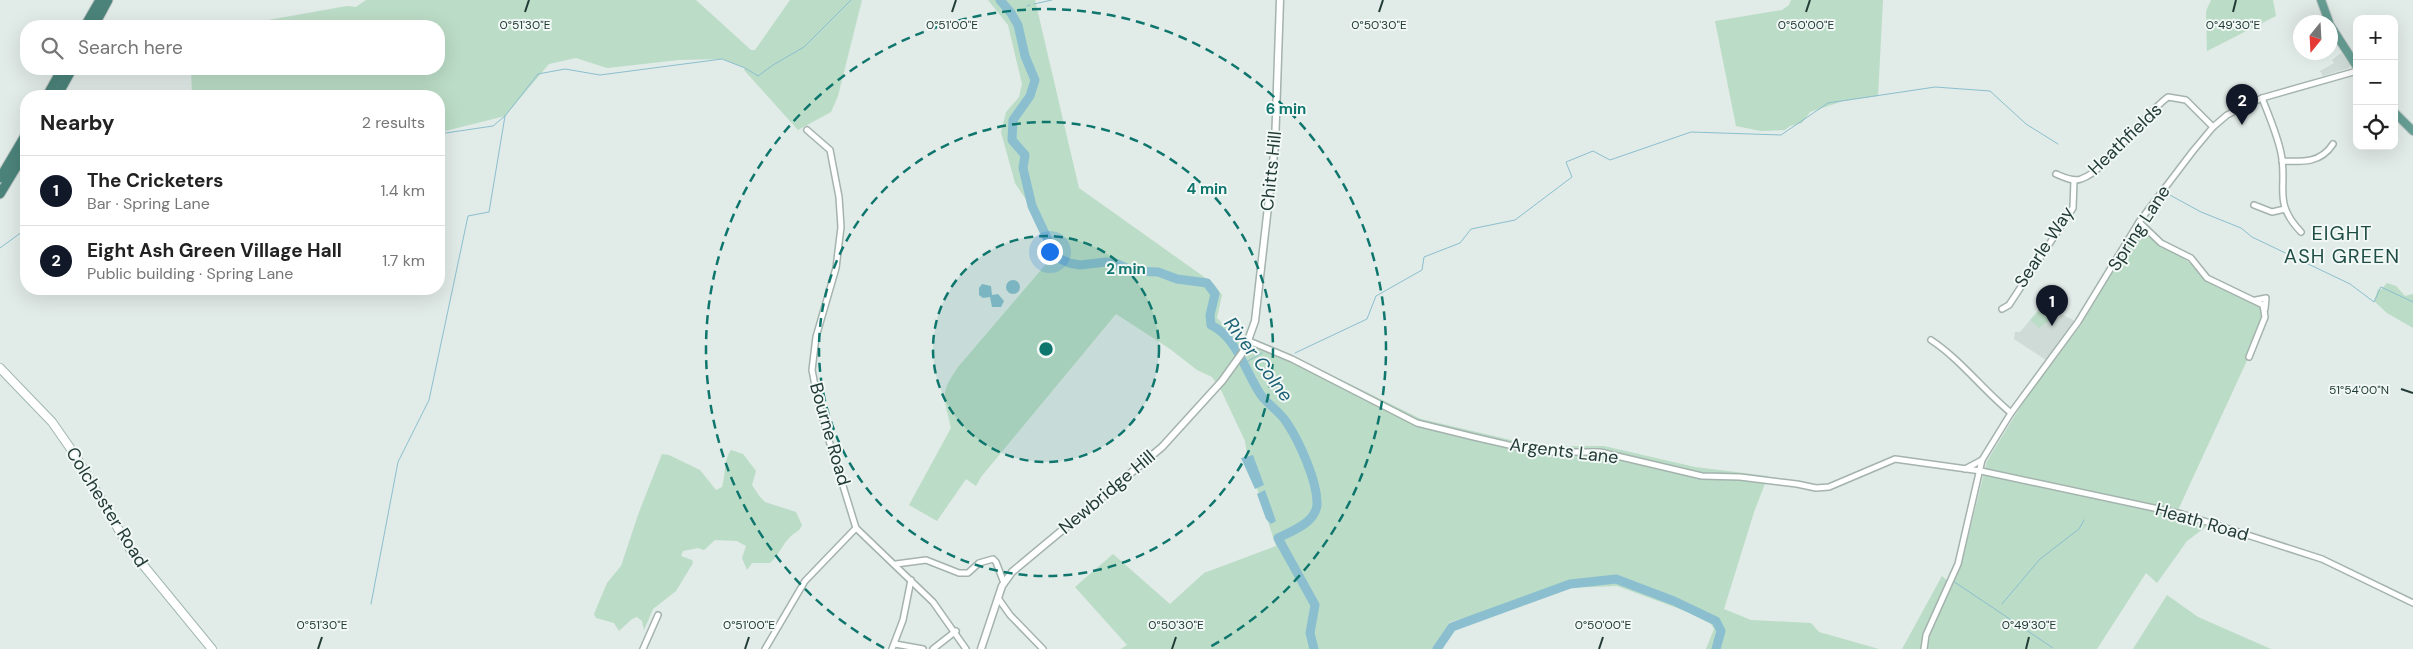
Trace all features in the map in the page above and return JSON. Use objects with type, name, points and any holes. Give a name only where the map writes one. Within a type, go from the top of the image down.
[{"type":"highway","points":[[89,20],[100,0]]},
{"type":"highway","points":[[97,20],[108,0]]},
{"type":"highway","points":[[50,90],[59,75]]},
{"type":"highway","points":[[60,90],[69,75]]},
{"type":"highway","points":[[0,178],[20,144]]},
{"type":"highway","points":[[0,194],[20,162]]},
{"type":"main road","points":[[2321,0],[2327,15]]},
{"type":"main road","points":[[2338,37],[2353,61]]},
{"type":"main road","points":[[2398,116],[2413,131]]},
{"type":"main road","name":"Colchester Road","points":[[0,368],[52,422],[130,549],[163,592],[212,649]]},
{"type":"street","name":"Chitts Hill","points":[[1249,341],[1254,321],[1275,145],[1280,0]]},
{"type":"street","name":"Spring Lane","points":[[1924,649],[1926,635],[1958,564],[1982,460],[2010,413],[2078,322],[2139,222],[2214,127],[2236,110],[2262,98],[2353,72]]},
{"type":"street","name":"Heathfields","points":[[2056,174],[2080,180],[2094,174],[2153,108],[2168,97],[2186,100],[2214,127]]},
{"type":"street","points":[[2262,98],[2282,161],[2281,186],[2285,209],[2301,232]]},
{"type":"street","name":"Bourne Road","points":[[807,130],[830,150],[839,197],[841,235],[836,268],[816,337],[812,370],[820,410],[856,528]]},
{"type":"street","points":[[2282,161],[2308,162],[2317,159],[2327,152],[2333,144]]},
{"type":"street","name":"Searle Way","points":[[2002,309],[2009,304],[2072,208],[2074,180]]},
{"type":"street","points":[[2254,205],[2272,212],[2285,209]]},
{"type":"street","points":[[2139,222],[2161,243],[2191,258],[2207,278],[2255,300],[2265,310],[2249,357]]},
{"type":"street","points":[[1931,340],[1948,351],[1991,397],[2010,413]]},
{"type":"street","name":"Newbridge Hill","points":[[981,649],[1004,583],[1018,566],[1162,447],[1222,381],[1249,341]]},
{"type":"street","name":"Argents Lane","points":[[1249,341],[1292,359],[1417,423],[1539,452],[1600,452],[1702,476],[1740,477],[1816,488],[1829,487],[1895,459],[1981,471]]},
{"type":"street","points":[[1965,469],[1982,460]]},
{"type":"street","name":"Heath Road","points":[[1981,471],[2182,514],[2322,559],[2413,603]]},
{"type":"street","points":[[764,649],[805,581],[856,528],[896,564],[933,602],[956,632],[966,649]]},
{"type":"street","points":[[896,564],[926,560],[959,574],[968,573],[979,563],[993,559],[1004,583]]},
{"type":"street","points":[[905,562],[909,578],[903,620],[893,646],[924,649]]},
{"type":"street","points":[[998,598],[1010,615],[1044,649]]},
{"type":"street","points":[[643,649],[658,615]]},
{"type":"street","points":[[933,649],[956,632]]},
{"type":"shaded area","points":[[2341,53],[2350,64],[2349,68],[2323,76],[2320,71],[2334,63],[2332,60],[2338,60],[2338,55]]},
{"type":"shaded area","points":[[2043,305],[2075,321],[2046,360],[2014,339],[2015,332],[2020,332]]},
{"type":"green space","points":[[366,0],[696,0],[751,50],[755,50],[790,0],[862,0],[838,96],[831,112],[798,130],[744,70],[745,68],[722,59],[679,60],[607,68],[576,58],[549,64],[505,116],[445,131],[445,90],[192,90],[191,75],[445,75],[445,20],[268,20],[347,6],[356,7]]},
{"type":"green space","points":[[988,0],[1035,0],[1079,188],[1214,284],[1222,295],[1217,318],[1242,343],[1258,341],[1279,349],[1421,419],[1537,446],[1604,446],[1695,467],[1768,476],[1754,512],[1724,609],[1751,620],[1811,623],[1819,632],[1879,649],[1706,649],[1714,629],[1711,624],[1688,612],[1617,586],[1569,588],[1450,622],[1433,649],[1121,649],[1127,645],[1075,587],[1113,554],[1170,604],[1204,573],[1276,546],[1248,461],[1245,441],[1221,390],[1212,377],[1197,370],[1170,349],[1116,314],[981,477],[976,486],[966,479],[937,521],[909,505],[951,428],[945,396],[952,376],[1052,257],[1027,201],[1015,183],[1001,132],[1006,112],[1019,97],[1022,84],[1008,25]]},
{"type":"green space","points":[[1791,0],[1883,0],[1878,96],[1843,101],[1810,112],[1802,123],[1790,126],[1785,130],[1761,131],[1736,126],[1715,21],[1782,10],[1789,5]]},
{"type":"green space","points":[[2211,0],[2273,0],[2276,16],[2207,51],[2206,11]]},
{"type":"green space","points":[[2138,230],[2142,230],[2161,247],[2179,254],[2198,270],[2259,305],[2264,311],[2250,354],[2178,510],[2182,517],[2207,526],[2187,541],[2157,583],[2146,573],[2097,649],[1902,649],[1942,576],[1952,585],[1962,562],[1987,461],[2032,388],[2080,326]]},
{"type":"green space","points":[[2387,283],[2396,286],[2405,296],[2413,294],[2413,328],[2387,313],[2374,301],[2378,289],[2381,290]]},
{"type":"green space","points":[[2041,308],[2052,318],[2039,328],[2030,320]]},
{"type":"green space","points":[[731,450],[743,454],[756,471],[752,485],[760,497],[765,502],[796,512],[802,525],[800,529],[787,540],[770,563],[752,563],[747,570],[742,558],[746,546],[737,541],[715,540],[704,550],[698,548],[683,551],[681,556],[692,560],[693,563],[676,591],[653,609],[644,630],[642,621],[637,617],[619,631],[614,623],[596,618],[594,614],[607,583],[621,566],[639,512],[662,454],[669,455],[700,470],[716,490],[722,487],[728,454]]},
{"type":"green space","points":[[2167,595],[2198,617],[2271,649],[2133,649]]},
{"type":"water","points":[[1010,280],[1016,280],[1020,287],[1016,294],[1010,294],[1006,290],[1006,284]]},
{"type":"water","points":[[982,284],[991,286],[992,295],[998,294],[1004,301],[1001,307],[992,307],[990,297],[983,298],[979,295],[979,288]]},
{"type":"water","points":[[1253,455],[1264,485],[1255,489],[1241,458]]},
{"type":"water","points":[[1265,490],[1276,521],[1271,524],[1266,519],[1257,494]]},
{"type":"waterway","points":[[445,133],[493,126],[505,116],[538,74],[565,69],[600,75],[722,59],[745,68],[758,76],[804,47],[851,0]]},
{"type":"waterway","name":"River Colne","points":[[1000,0],[1018,25],[1025,56],[1035,80],[1030,96],[1013,120],[1012,140],[1025,155],[1023,168],[1032,206],[1056,257],[1069,263],[1080,265],[1106,262],[1118,264],[1133,271],[1158,272],[1177,279],[1207,283],[1215,294],[1210,315],[1211,325],[1227,337],[1259,392],[1284,419],[1302,451],[1311,474],[1317,505],[1312,517],[1307,522],[1278,538],[1315,605],[1310,633],[1314,649]]},
{"type":"waterway","points":[[1034,4],[1052,0]]},
{"type":"waterway","points":[[1295,353],[1367,319],[1376,296],[1422,270],[1424,257],[1460,243],[1471,229],[1515,220],[1572,177],[1566,162],[1593,151],[1610,160],[1691,132],[1781,135],[1828,103],[1935,87],[1990,91],[2026,124],[2058,144]]},
{"type":"waterway","points":[[371,604],[398,462],[429,400],[468,216],[489,212],[505,116]]},
{"type":"waterway","points":[[2168,194],[2201,212],[2241,228],[2252,237],[2350,284],[2374,302],[2381,287],[2413,302]]},
{"type":"waterway","points":[[0,248],[20,233]]},
{"type":"waterway","points":[[1245,365],[1248,361],[1262,353]]},
{"type":"waterway","points":[[2002,604],[2040,559],[2079,529],[2084,520]]},
{"type":"waterway","name":"River Colne","points":[[1437,649],[1452,627],[1570,584],[1616,579],[1674,601],[1716,621],[1721,631],[1716,649]]},
{"type":"waterway","points":[[1953,581],[2053,648]]},
{"type":"place","name":"Eight Ash Green Village Hall","points":[[2242,125]]},
{"type":"place","name":"The Cricketers","points":[[2052,326]]},
{"type":"district","name":"EIGHT ASH GREEN","points":[[2342,244]]}]
